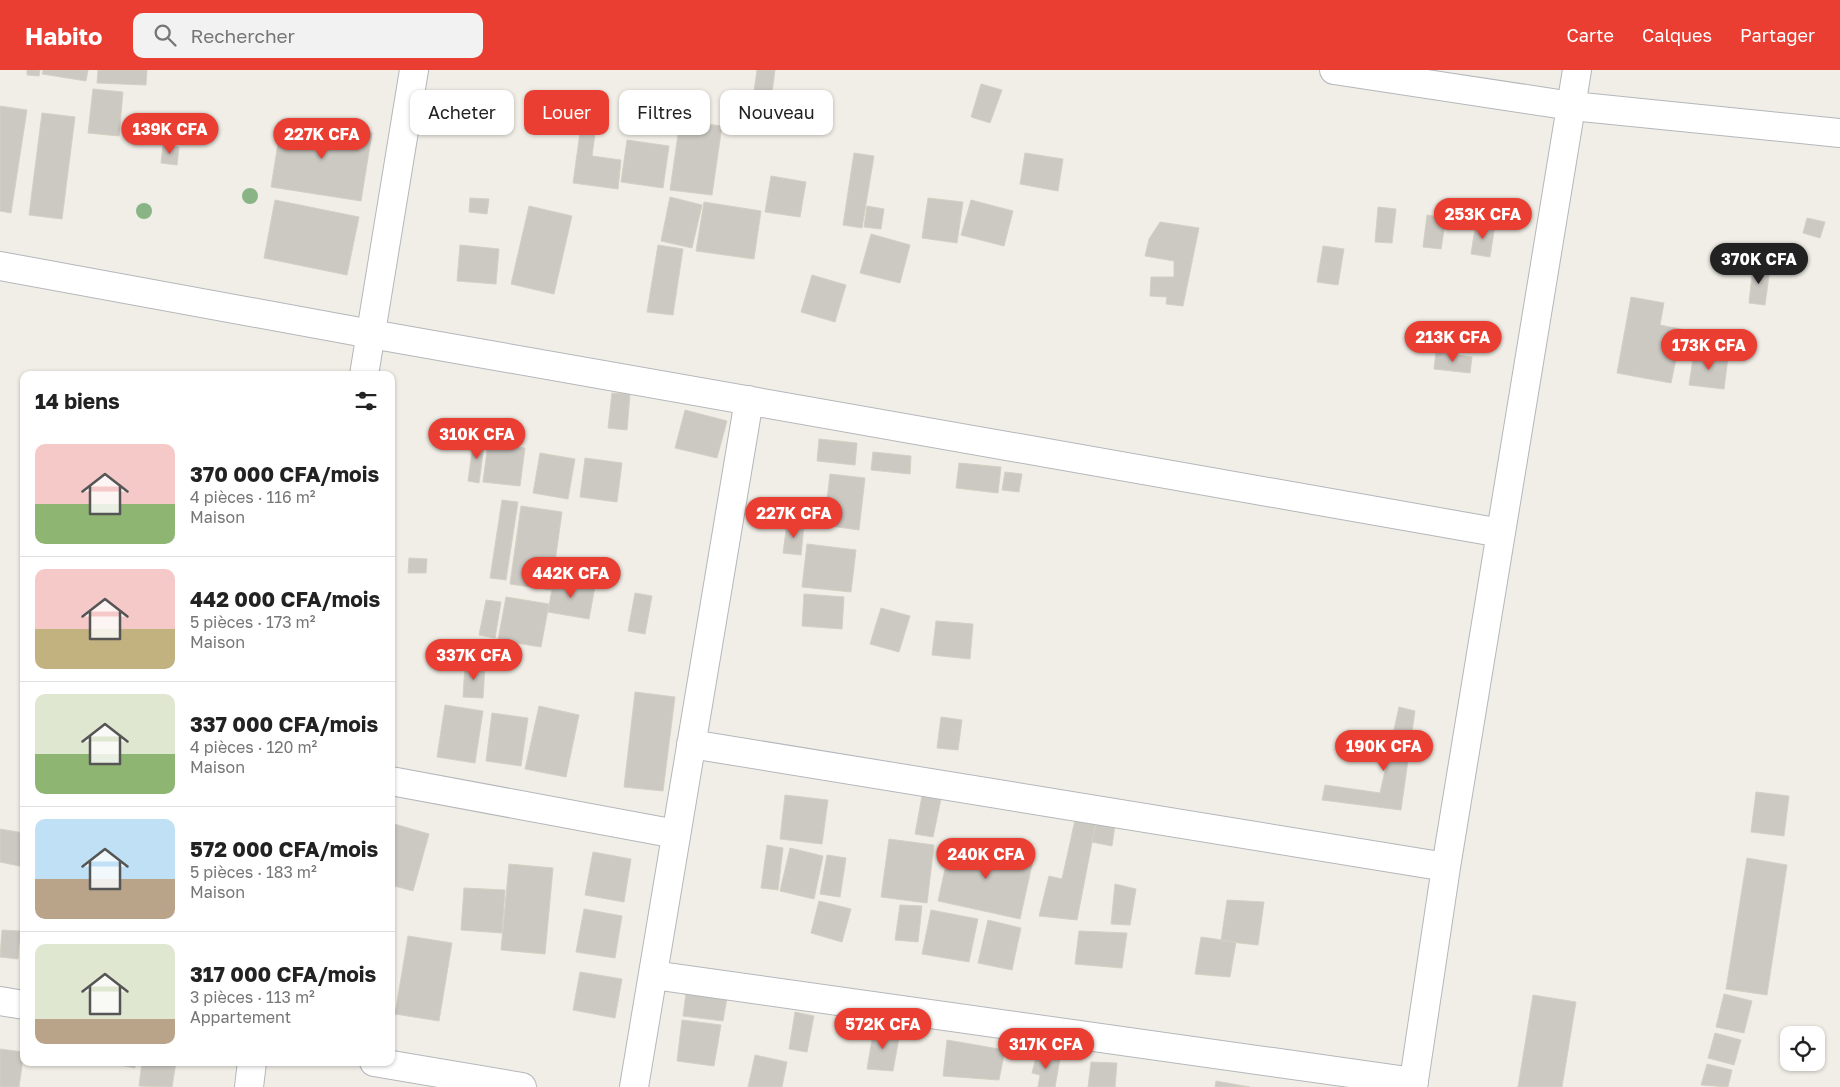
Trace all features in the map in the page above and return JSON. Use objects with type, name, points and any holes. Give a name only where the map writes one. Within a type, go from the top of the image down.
[{"type":"street","points":[[365,371],[414,70]]},
{"type":"street","points":[[1334,70],[1572,106],[1840,133]]},
{"type":"street","points":[[653,975],[1414,1084],[1446,867],[1577,70]]},
{"type":"street","points":[[1,274],[371,334],[1501,533]]},
{"type":"street","points":[[634,1087],[749,400]]},
{"type":"street","points":[[691,744],[1446,867]]},
{"type":"street","points":[[395,782],[676,834]]},
{"type":"street","points":[[0,1001],[20,1004]]},
{"type":"street","points":[[249,1087],[252,1066]]},
{"type":"street","points":[[395,1066],[522,1087]]},
{"type":"building","points":[[27,70],[40,70],[39,76],[27,75]]},
{"type":"building","points":[[43,70],[88,70],[86,81],[42,74]]},
{"type":"building","points":[[98,70],[147,70],[146,85],[97,83]]},
{"type":"building","points":[[757,70],[775,70],[772,90],[754,90]]},
{"type":"building","points":[[981,84],[1002,90],[990,123],[971,117]]},
{"type":"building","points":[[93,89],[123,92],[119,136],[88,133]]},
{"type":"building","points":[[0,106],[27,110],[11,213],[0,211]]},
{"type":"building","points":[[42,113],[75,117],[62,219],[29,215]]},
{"type":"building","points":[[282,119],[372,133],[361,201],[271,187]]},
{"type":"building","points":[[710,125],[720,126],[721,135],[712,195],[670,190],[678,135],[710,135]]},
{"type":"building","points":[[580,135],[595,135],[592,156],[621,160],[618,189],[573,183]]},
{"type":"building","points":[[627,140],[669,146],[663,188],[621,182]]},
{"type":"building","points":[[163,145],[179,147],[177,165],[161,163]]},
{"type":"building","points":[[854,153],[874,156],[862,228],[843,225]]},
{"type":"building","points":[[1025,153],[1063,159],[1058,191],[1020,184]]},
{"type":"building","points":[[771,176],[806,182],[800,217],[765,212]]},
{"type":"building","points":[[670,197],[702,205],[692,248],[661,241]]},
{"type":"building","points":[[470,198],[489,199],[487,214],[469,212]]},
{"type":"building","points":[[928,198],[963,202],[957,243],[922,238]]},
{"type":"building","points":[[275,200],[359,217],[347,275],[264,258]]},
{"type":"building","points":[[971,200],[1013,211],[1004,246],[961,235]]},
{"type":"building","points":[[704,202],[761,211],[754,259],[696,251]]},
{"type":"building","points":[[529,206],[572,216],[554,294],[511,284]]},
{"type":"building","points":[[867,206],[884,209],[881,229],[864,227]]},
{"type":"building","points":[[1378,207],[1396,209],[1392,243],[1375,242]]},
{"type":"building","points":[[1427,215],[1446,218],[1441,249],[1423,247]]},
{"type":"building","points":[[1807,218],[1825,222],[1820,238],[1803,233]]},
{"type":"building","points":[[1160,222],[1199,228],[1183,306],[1166,304],[1167,297],[1150,296],[1151,277],[1174,277],[1174,261],[1145,256],[1149,239]]},
{"type":"building","points":[[1476,222],[1495,225],[1490,257],[1471,254]]},
{"type":"building","points":[[871,234],[910,245],[900,283],[860,273]]},
{"type":"building","points":[[460,245],[499,249],[496,284],[457,281]]},
{"type":"building","points":[[658,245],[683,249],[673,315],[647,312]]},
{"type":"building","points":[[1323,246],[1344,249],[1338,285],[1317,282]]},
{"type":"building","points":[[1753,266],[1770,268],[1765,305],[1749,303]]},
{"type":"building","points":[[812,275],[846,285],[835,322],[801,312]]},
{"type":"building","points":[[1631,297],[1664,303],[1660,325],[1690,331],[1686,350],[1678,349],[1671,383],[1617,373]]},
{"type":"building","points":[[1436,352],[1472,357],[1470,373],[1434,369]]},
{"type":"building","points":[[1694,352],[1728,357],[1724,389],[1689,385]]},
{"type":"building","points":[[612,393],[630,394],[627,430],[608,428]]},
{"type":"building","points":[[685,410],[727,421],[717,458],[675,448]]},
{"type":"building","points":[[474,437],[485,439],[479,483],[468,481]]},
{"type":"building","points":[[819,439],[857,443],[855,465],[817,461]]},
{"type":"building","points":[[488,443],[525,448],[520,486],[483,482]]},
{"type":"building","points":[[873,452],[911,456],[910,474],[871,470]]},
{"type":"building","points":[[540,453],[575,459],[568,499],[533,493]]},
{"type":"building","points":[[585,458],[622,463],[617,502],[580,497]]},
{"type":"building","points":[[959,463],[1001,467],[998,493],[956,488]]},
{"type":"building","points":[[1005,472],[1022,474],[1019,492],[1002,490]]},
{"type":"building","points":[[830,474],[865,478],[859,530],[824,525]]},
{"type":"building","points":[[502,500],[518,502],[506,580],[490,578]]},
{"type":"building","points":[[521,506],[562,512],[551,590],[510,584]]},
{"type":"building","points":[[787,523],[804,525],[801,555],[783,553]]},
{"type":"building","points":[[807,544],[856,550],[851,592],[802,587]]},
{"type":"building","points":[[409,558],[427,559],[426,573],[408,573]]},
{"type":"building","points":[[554,578],[595,586],[589,619],[548,612]]},
{"type":"building","points":[[635,593],[652,596],[645,634],[628,631]]},
{"type":"building","points":[[804,594],[844,597],[842,629],[802,626]]},
{"type":"building","points":[[506,597],[549,604],[541,647],[498,640]]},
{"type":"building","points":[[486,600],[501,602],[495,638],[479,635]]},
{"type":"building","points":[[881,608],[910,616],[899,652],[870,644]]},
{"type":"building","points":[[936,621],[973,624],[970,659],[932,655]]},
{"type":"building","points":[[465,664],[485,664],[483,698],[463,697]]},
{"type":"building","points":[[635,692],[675,697],[663,791],[624,787]]},
{"type":"building","points":[[445,705],[483,711],[475,763],[437,757]]},
{"type":"building","points":[[539,706],[579,715],[566,777],[525,769]]},
{"type":"building","points":[[1399,707],[1415,711],[1401,810],[1322,800],[1325,785],[1380,793]]},
{"type":"building","points":[[492,713],[528,718],[521,766],[486,761]]},
{"type":"building","points":[[941,717],[962,720],[958,750],[937,748]]},
{"type":"building","points":[[1756,792],[1789,796],[1784,836],[1751,832]]},
{"type":"building","points":[[785,795],[828,800],[822,844],[780,839]]},
{"type":"building","points":[[922,796],[941,799],[933,837],[915,834]]},
{"type":"building","points":[[1075,820],[1096,822],[1077,920],[1039,916],[1049,876],[1062,879]]},
{"type":"building","points":[[1096,822],[1115,825],[1112,846],[1092,842]]},
{"type":"building","points":[[395,824],[429,834],[413,891],[395,886]]},
{"type":"building","points":[[0,829],[20,832],[20,866],[0,862]]},
{"type":"building","points":[[889,839],[934,845],[927,903],[881,897]]},
{"type":"building","points":[[951,842],[1033,860],[1020,919],[938,901]]},
{"type":"building","points":[[767,845],[783,848],[778,890],[761,888]]},
{"type":"building","points":[[790,848],[823,856],[814,899],[780,891]]},
{"type":"building","points":[[593,852],[631,859],[624,902],[585,895]]},
{"type":"building","points":[[827,855],[846,858],[840,897],[820,894]]},
{"type":"building","points":[[1747,858],[1787,865],[1767,995],[1726,989]]},
{"type":"building","points":[[509,864],[553,868],[545,954],[501,950]]},
{"type":"building","points":[[1115,884],[1136,889],[1130,925],[1111,924]]},
{"type":"building","points":[[464,888],[505,890],[502,933],[461,930]]},
{"type":"building","points":[[1227,900],[1264,902],[1258,945],[1221,941]]},
{"type":"building","points":[[819,901],[851,909],[842,942],[811,933]]},
{"type":"building","points":[[900,905],[922,906],[918,942],[895,940]]},
{"type":"building","points":[[584,909],[622,916],[615,958],[576,952]]},
{"type":"building","points":[[931,910],[978,919],[969,962],[922,954]]},
{"type":"building","points":[[988,920],[1021,928],[1012,970],[978,963]]},
{"type":"building","points":[[2,930],[20,931],[18,959],[0,957]]},
{"type":"building","points":[[1079,931],[1127,933],[1122,968],[1075,964]]},
{"type":"building","points":[[408,936],[452,943],[439,1021],[395,1014]]},
{"type":"building","points":[[1201,937],[1236,942],[1230,977],[1195,974]]},
{"type":"building","points":[[580,972],[622,979],[615,1018],[573,1010]]},
{"type":"building","points":[[686,993],[727,998],[723,1021],[683,1016]]},
{"type":"building","points":[[1724,994],[1752,1001],[1744,1033],[1716,1027]]},
{"type":"building","points":[[1533,995],[1576,1002],[1562,1087],[1518,1087]]},
{"type":"building","points":[[795,1012],[814,1016],[807,1052],[789,1049]]},
{"type":"building","points":[[682,1020],[721,1025],[714,1066],[677,1061]]},
{"type":"building","points":[[874,1028],[900,1032],[893,1071],[867,1069]]},
{"type":"building","points":[[1715,1033],[1741,1040],[1734,1065],[1708,1058]]},
{"type":"building","points":[[947,1040],[1005,1050],[999,1080],[943,1076]]},
{"type":"building","points":[[0,1049],[20,1052],[20,1066],[22,1066],[19,1087],[0,1087]]},
{"type":"building","points":[[1037,1053],[1060,1059],[1055,1087],[1038,1087],[1040,1075],[1032,1073]]},
{"type":"building","points":[[755,1055],[787,1062],[782,1087],[748,1087]]},
{"type":"building","points":[[1091,1062],[1117,1063],[1115,1087],[1088,1087]]},
{"type":"building","points":[[1707,1064],[1732,1070],[1728,1087],[1701,1085]]},
{"type":"building","points":[[142,1066],[175,1066],[172,1087],[139,1086]]},
{"type":"building","points":[[1216,1081],[1250,1087],[1215,1087]]}]
